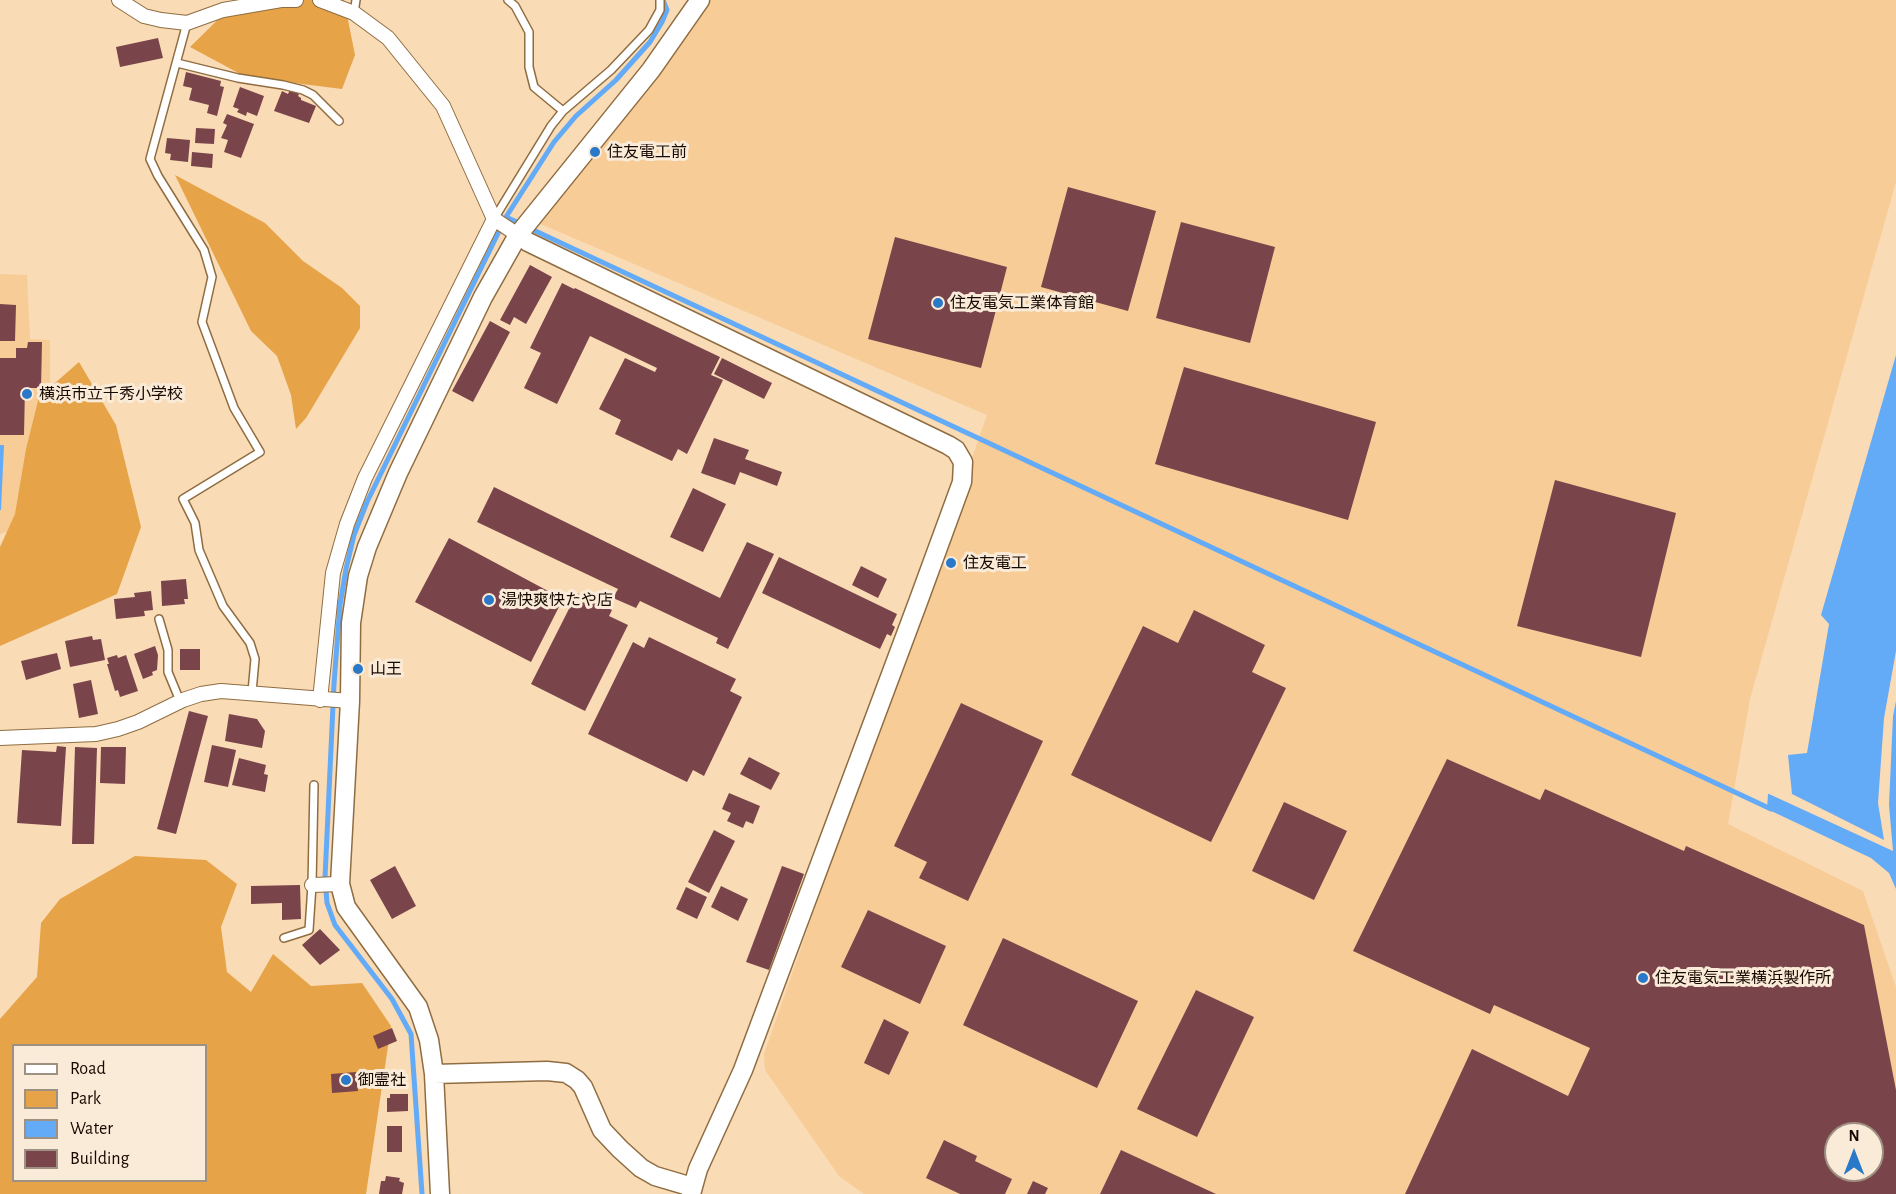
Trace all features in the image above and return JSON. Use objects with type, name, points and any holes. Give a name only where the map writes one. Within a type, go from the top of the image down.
[{"type":"street","points":[[119,0],[144,16],[187,24],[223,10],[281,0],[296,0]]},
{"type":"street","points":[[320,0],[355,7],[388,38],[443,106],[509,226],[528,242],[948,445],[956,450],[963,462],[962,482],[918,602],[743,1070],[698,1169],[692,1191],[641,1168],[620,1149],[602,1130],[583,1087],[566,1073],[547,1071],[434,1074]]},
{"type":"street","points":[[320,700],[333,573],[347,524],[365,478],[509,226],[541,206],[651,70],[693,3]]},
{"type":"street","points":[[440,1194],[434,1074],[429,1040],[418,1007],[346,907],[335,884],[350,701],[351,623],[358,576],[367,547],[413,442],[483,297],[509,226]]},
{"type":"street","points":[[0,738],[96,734],[138,722],[180,701],[201,694],[221,691],[350,701]]},
{"type":"street","points":[[312,885],[335,884]]},
{"type":"lane","points":[[508,0],[529,32],[529,67],[534,87],[563,111]]},
{"type":"lane","points":[[509,226],[551,126],[563,111],[611,70],[649,30],[660,10],[660,0]]},
{"type":"lane","points":[[187,24],[150,159],[204,250],[212,277],[202,322],[234,408],[260,452],[183,499],[195,523],[199,550],[223,606],[250,643],[255,659],[252,693]]},
{"type":"lane","points":[[177,63],[238,78],[303,90],[313,95],[339,121]]},
{"type":"lane","points":[[159,619],[168,650],[168,672],[180,701]]},
{"type":"lane","points":[[284,938],[309,930],[314,785]]},
{"type":"shaded area","points":[[711,0],[1896,0],[1896,182],[1750,699],[1728,824],[1863,891],[1896,987],[1896,1194],[864,1194],[839,1176],[765,1070],[764,1054],[987,415],[536,222]]},
{"type":"shaded area","name":"横浜市立千秀小学校","points":[[0,274],[27,275],[30,339],[50,340],[50,381],[59,408],[19,527],[0,534]]},
{"type":"green space","points":[[238,0],[344,0],[355,55],[342,89],[246,77],[190,47]]},
{"type":"green space","points":[[175,175],[265,223],[303,261],[342,288],[360,306],[360,328],[306,418],[296,429],[291,395],[277,356],[251,331]]},
{"type":"green space","points":[[79,362],[116,425],[141,527],[117,594],[0,646],[0,547],[15,514],[26,449],[39,397]]},
{"type":"green space","points":[[135,856],[206,860],[237,884],[221,927],[227,972],[251,992],[273,954],[311,986],[362,983],[391,1026],[366,1194],[0,1194],[0,1019],[37,977],[41,923],[60,899]]},
{"type":"water","points":[[1896,355],[1896,651],[1884,718],[1878,803],[1884,840],[1792,794],[1788,755],[1807,753],[1829,624],[1821,615]]},
{"type":"water","points":[[0,445],[4,445],[1,510],[0,510]]},
{"type":"water","points":[[1896,701],[1896,889],[1889,873],[1871,858],[1767,809],[1769,794],[1893,851],[1889,805],[1893,716]]},
{"type":"building","points":[[158,38],[163,58],[120,67],[116,47]]},
{"type":"building","points":[[186,72],[221,81],[220,86],[224,87],[217,116],[207,113],[209,105],[189,100],[192,88],[183,86]]},
{"type":"building","points":[[240,87],[264,96],[257,116],[247,112],[246,116],[237,112],[239,109],[233,107]]},
{"type":"building","points":[[290,90],[299,94],[301,100],[316,106],[309,123],[274,111],[282,91],[288,94]]},
{"type":"building","points":[[227,114],[254,124],[241,158],[224,152],[228,140],[221,138],[227,125],[223,123]]},
{"type":"building","points":[[196,128],[215,129],[214,144],[195,143]]},
{"type":"building","points":[[167,138],[190,140],[188,162],[170,160],[171,154],[165,153]]},
{"type":"building","points":[[192,152],[213,154],[212,168],[191,166]]},
{"type":"building","points":[[1068,187],[1156,211],[1128,311],[1041,287]]},
{"type":"building","points":[[1181,222],[1275,247],[1250,343],[1156,318]]},
{"type":"building","name":"住友電気工業体育館","points":[[895,237],[1007,267],[981,368],[868,339]]},
{"type":"building","points":[[530,265],[552,277],[526,324],[514,317],[510,325],[500,320]]},
{"type":"building","points":[[562,283],[720,357],[711,375],[723,380],[687,454],[678,449],[672,461],[615,434],[621,420],[599,409],[625,358],[655,372],[657,368],[590,336],[557,404],[524,388],[541,353],[530,348]]},
{"type":"building","points":[[0,304],[16,305],[15,341],[0,341]]},
{"type":"building","points":[[490,321],[510,332],[473,402],[452,391]]},
{"type":"building","points":[[28,342],[42,342],[41,388],[25,388],[24,435],[0,435],[0,358],[16,358],[16,348],[27,348]]},
{"type":"building","points":[[722,358],[772,383],[764,399],[714,374]]},
{"type":"building","points":[[1184,367],[1376,422],[1348,520],[1155,464]]},
{"type":"building","points":[[714,438],[749,450],[745,459],[782,472],[777,486],[740,472],[735,485],[701,473]]},
{"type":"building","points":[[1555,480],[1676,513],[1641,657],[1517,626]]},
{"type":"building","points":[[494,487],[720,598],[747,542],[774,554],[728,649],[716,643],[718,638],[640,601],[636,608],[613,598],[618,589],[477,522]]},
{"type":"building","points":[[693,488],[726,504],[703,552],[670,537]]},
{"type":"building","name":"湯快爽快たや店","points":[[449,538],[563,599],[531,662],[415,602]]},
{"type":"building","points":[[779,557],[897,614],[892,625],[895,627],[891,636],[887,634],[880,649],[762,593]]},
{"type":"building","points":[[861,566],[887,579],[878,598],[852,585]]},
{"type":"building","points":[[186,579],[188,599],[184,599],[185,604],[162,606],[161,581]]},
{"type":"building","points":[[151,591],[153,610],[144,611],[145,616],[116,619],[114,599],[135,597],[134,593]]},
{"type":"building","points":[[577,593],[612,610],[609,616],[628,625],[585,711],[531,684]]},
{"type":"building","points":[[1194,610],[1265,645],[1252,672],[1286,688],[1211,842],[1071,775],[1143,626],[1178,643]]},
{"type":"building","points":[[92,636],[93,640],[101,639],[105,660],[70,667],[65,641]]},
{"type":"building","points":[[649,637],[736,679],[730,691],[742,697],[704,776],[693,770],[687,782],[588,734],[633,642],[644,648]]},
{"type":"building","points":[[155,646],[158,655],[157,670],[152,672],[153,675],[143,679],[134,654]]},
{"type":"building","points":[[180,649],[200,649],[200,670],[180,670]]},
{"type":"building","points":[[57,653],[61,669],[26,680],[21,661]]},
{"type":"building","points":[[117,655],[118,658],[126,655],[138,691],[120,697],[118,690],[115,691],[107,664],[109,664],[107,658]]},
{"type":"building","points":[[91,680],[98,714],[79,718],[73,684]]},
{"type":"building","points":[[961,703],[1043,741],[968,901],[919,878],[927,862],[894,846]]},
{"type":"building","points":[[189,711],[208,716],[176,834],[157,829]]},
{"type":"building","points":[[229,714],[257,719],[265,731],[262,748],[225,741]]},
{"type":"building","points":[[212,745],[236,750],[228,787],[204,782]]},
{"type":"building","points":[[57,746],[66,747],[61,826],[17,823],[22,750],[56,752]]},
{"type":"building","points":[[75,747],[97,748],[94,844],[72,844]]},
{"type":"building","points":[[101,747],[126,747],[125,784],[100,783]]},
{"type":"building","points":[[749,757],[780,773],[771,790],[740,774]]},
{"type":"building","points":[[239,758],[266,765],[264,774],[268,775],[265,792],[232,785]]},
{"type":"building","name":"住友電気工業横浜製作所","points":[[1447,759],[1540,800],[1545,789],[1684,851],[1686,846],[1864,925],[1896,1090],[1896,1194],[1405,1194],[1472,1049],[1568,1096],[1590,1048],[1494,1005],[1490,1014],[1353,951]]},
{"type":"building","points":[[729,793],[760,806],[753,824],[746,821],[743,828],[727,821],[731,813],[722,809]]},
{"type":"building","points":[[1284,802],[1347,831],[1314,900],[1252,871]]},
{"type":"building","points":[[714,830],[735,841],[709,893],[688,882]]},
{"type":"building","points":[[395,866],[416,906],[392,919],[370,880]]},
{"type":"building","points":[[782,866],[804,874],[769,970],[746,962]]},
{"type":"building","points":[[300,885],[301,919],[282,920],[282,903],[251,904],[251,886]]},
{"type":"building","points":[[721,886],[748,899],[738,921],[711,907]]},
{"type":"building","points":[[686,887],[707,897],[697,919],[676,909]]},
{"type":"building","points":[[868,910],[946,946],[920,1004],[841,967]]},
{"type":"building","points":[[320,929],[340,950],[320,965],[302,945]]},
{"type":"building","points":[[1003,938],[1138,1001],[1097,1088],[963,1025]]},
{"type":"building","points":[[1196,990],[1254,1017],[1197,1137],[1137,1109]]},
{"type":"building","points":[[884,1019],[909,1032],[889,1075],[864,1063]]},
{"type":"building","points":[[392,1028],[397,1041],[378,1049],[373,1036]]},
{"type":"building","points":[[356,1072],[358,1091],[332,1093],[331,1074]]},
{"type":"building","points":[[390,1094],[408,1094],[408,1111],[387,1112],[387,1098],[390,1098]]},
{"type":"building","points":[[387,1126],[402,1126],[402,1152],[387,1152]]},
{"type":"building","points":[[944,1140],[977,1156],[975,1161],[1012,1179],[1005,1194],[960,1194],[926,1178]]},
{"type":"building","points":[[1121,1150],[1216,1194],[1100,1194]]},
{"type":"building","points":[[386,1176],[400,1178],[399,1181],[404,1183],[402,1194],[379,1194],[381,1181],[385,1181]]},
{"type":"building","points":[[1033,1181],[1048,1188],[1045,1194],[1027,1194]]},
{"type":"waterway","points":[[422,1194],[411,1034],[392,999],[335,925],[327,903],[325,878],[334,684],[340,605],[346,569],[354,535],[367,502],[506,217],[554,142],[576,116],[616,80],[650,42],[667,10],[663,0]]},
{"type":"waterway","points":[[506,217],[521,224]]},
{"type":"waterway","points":[[529,228],[1771,809]]},
{"type":"place","name":"住友電工前","points":[[595,152]]},
{"type":"place","name":"住友電気工業体育館","points":[[938,303]]},
{"type":"place","name":"横浜市立千秀小学校","points":[[27,394]]},
{"type":"place","name":"住友電工","points":[[951,563]]},
{"type":"place","name":"湯快爽快たや店","points":[[489,600]]},
{"type":"place","name":"山王","points":[[358,669]]},
{"type":"place","name":"住友電気工業横浜製作所","points":[[1643,978]]},
{"type":"place","name":"御霊社","points":[[346,1080]]}]
